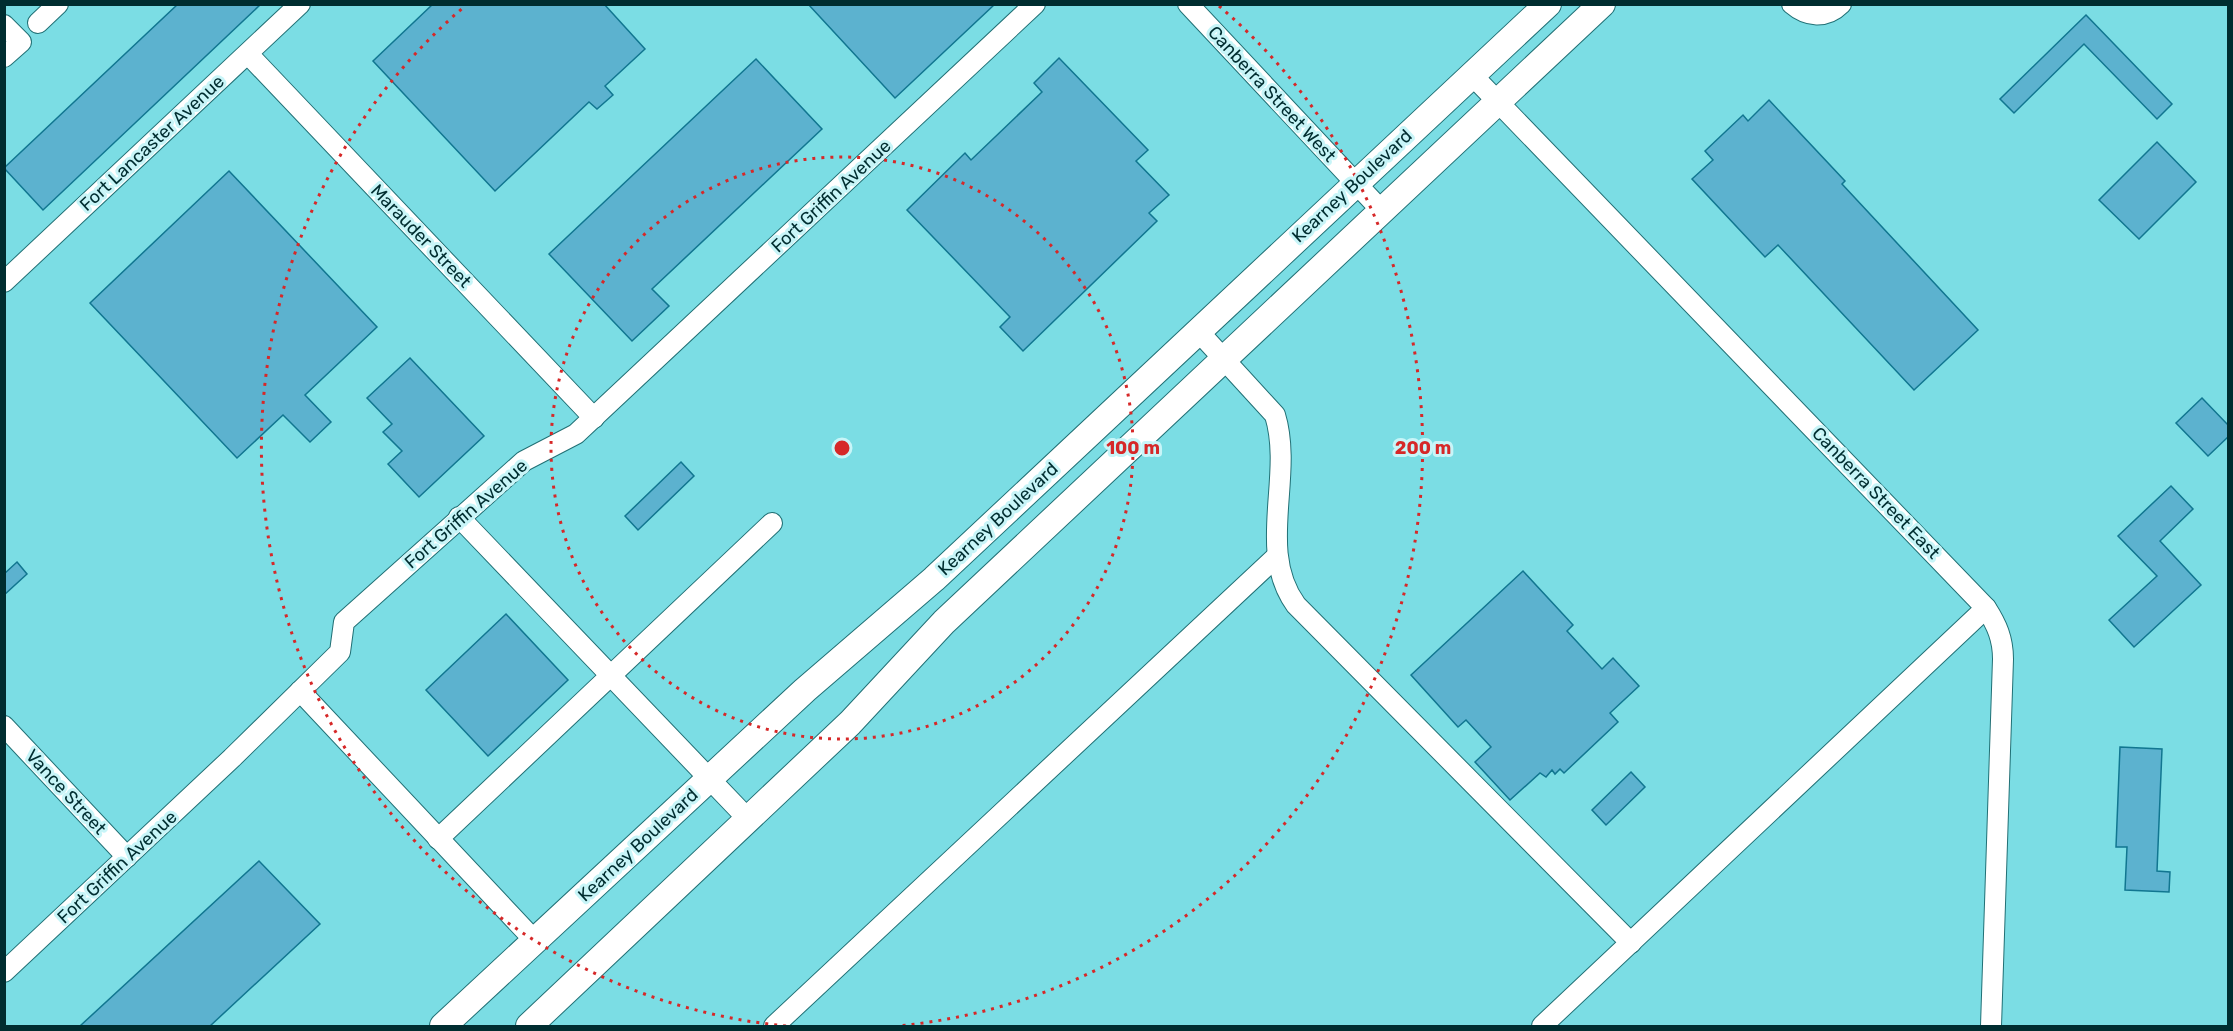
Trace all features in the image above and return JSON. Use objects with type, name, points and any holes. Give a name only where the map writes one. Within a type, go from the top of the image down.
[{"type":"street","points":[[38,23],[58,4]]},
{"type":"street","name":"Fort Lancaster Avenue","points":[[4,282],[300,4]]},
{"type":"street","name":"Fort Griffin Avenue","points":[[4,972],[128,857],[340,652],[344,622],[524,461],[576,434],[594,418],[1035,4]]},
{"type":"street","name":"Canberra Street West","points":[[1188,4],[1381,210]]},
{"type":"street","name":"Kearney Boulevard","points":[[443,1026],[812,684],[934,579],[1548,4]]},
{"type":"street","name":"Kearney Boulevard","points":[[529,1026],[850,723],[944,622],[1602,4]]},
{"type":"street","points":[[1792,4],[1802,12],[1821,15],[1840,4]]},
{"type":"street","points":[[4,25],[21,42],[4,57]]},
{"type":"street","name":"Marauder Street","points":[[248,54],[594,418]]},
{"type":"street","name":"Canberra Street East","points":[[1472,75],[1986,608],[1997,625],[2002,643],[1991,1026]]},
{"type":"street","points":[[1199,332],[1275,415],[1279,430],[1277,556],[1285,589],[1296,604],[1631,943]]},
{"type":"street","points":[[459,517],[747,818]]},
{"type":"street","points":[[438,839],[772,523]]},
{"type":"street","points":[[774,1026],[1277,556]]},
{"type":"street","points":[[1542,1026],[1986,608]]},
{"type":"street","points":[[300,692],[535,941]]},
{"type":"street","name":"Vance Street","points":[[4,726],[128,857]]},
{"type":"building","points":[[178,4],[261,4],[43,210],[4,168]]},
{"type":"building","points":[[433,4],[604,4],[645,49],[605,86],[613,95],[597,109],[589,102],[495,191],[373,61]]},
{"type":"building","points":[[808,4],[995,4],[895,98]]},
{"type":"building","points":[[2086,15],[2172,104],[2157,119],[2084,44],[2014,113],[2000,99]]},
{"type":"building","points":[[1059,58],[1148,150],[1136,161],[1169,195],[1149,213],[1157,221],[1023,351],[1000,327],[1010,317],[907,210],[965,153],[971,160],[1042,92],[1034,83]]},
{"type":"building","points":[[756,59],[822,129],[652,289],[669,306],[632,341],[549,254]]},
{"type":"building","points":[[1769,100],[1845,181],[1842,184],[1978,330],[1914,390],[1778,245],[1765,257],[1692,179],[1713,160],[1705,151],[1743,115],[1748,121]]},
{"type":"building","points":[[2157,142],[2196,182],[2139,239],[2099,200]]},
{"type":"building","points":[[229,171],[377,327],[305,395],[331,422],[310,442],[283,415],[237,458],[90,303]]},
{"type":"building","points":[[410,358],[484,436],[419,497],[388,464],[402,451],[383,432],[392,424],[367,398]]},
{"type":"building","points":[[2202,398],[2229,426],[2229,436],[2208,456],[2176,423]]},
{"type":"building","points":[[681,462],[694,476],[638,530],[625,516]]},
{"type":"building","points":[[2171,486],[2193,509],[2160,541],[2201,585],[2134,647],[2109,620],[2157,576],[2118,536]]},
{"type":"building","points":[[17,562],[27,574],[4,595],[4,574]]},
{"type":"building","points":[[1523,571],[1573,625],[1567,631],[1602,669],[1613,658],[1639,686],[1610,713],[1618,722],[1564,773],[1560,769],[1555,774],[1552,770],[1546,777],[1540,773],[1510,800],[1475,762],[1491,747],[1466,720],[1458,727],[1411,675]]},
{"type":"building","points":[[506,614],[568,680],[488,756],[426,690]]},
{"type":"building","points":[[2120,747],[2162,749],[2157,871],[2170,872],[2169,892],[2125,890],[2127,847],[2116,847]]},
{"type":"building","points":[[1631,772],[1645,787],[1606,825],[1592,810]]},
{"type":"building","points":[[259,861],[320,924],[210,1026],[80,1026]]}]
